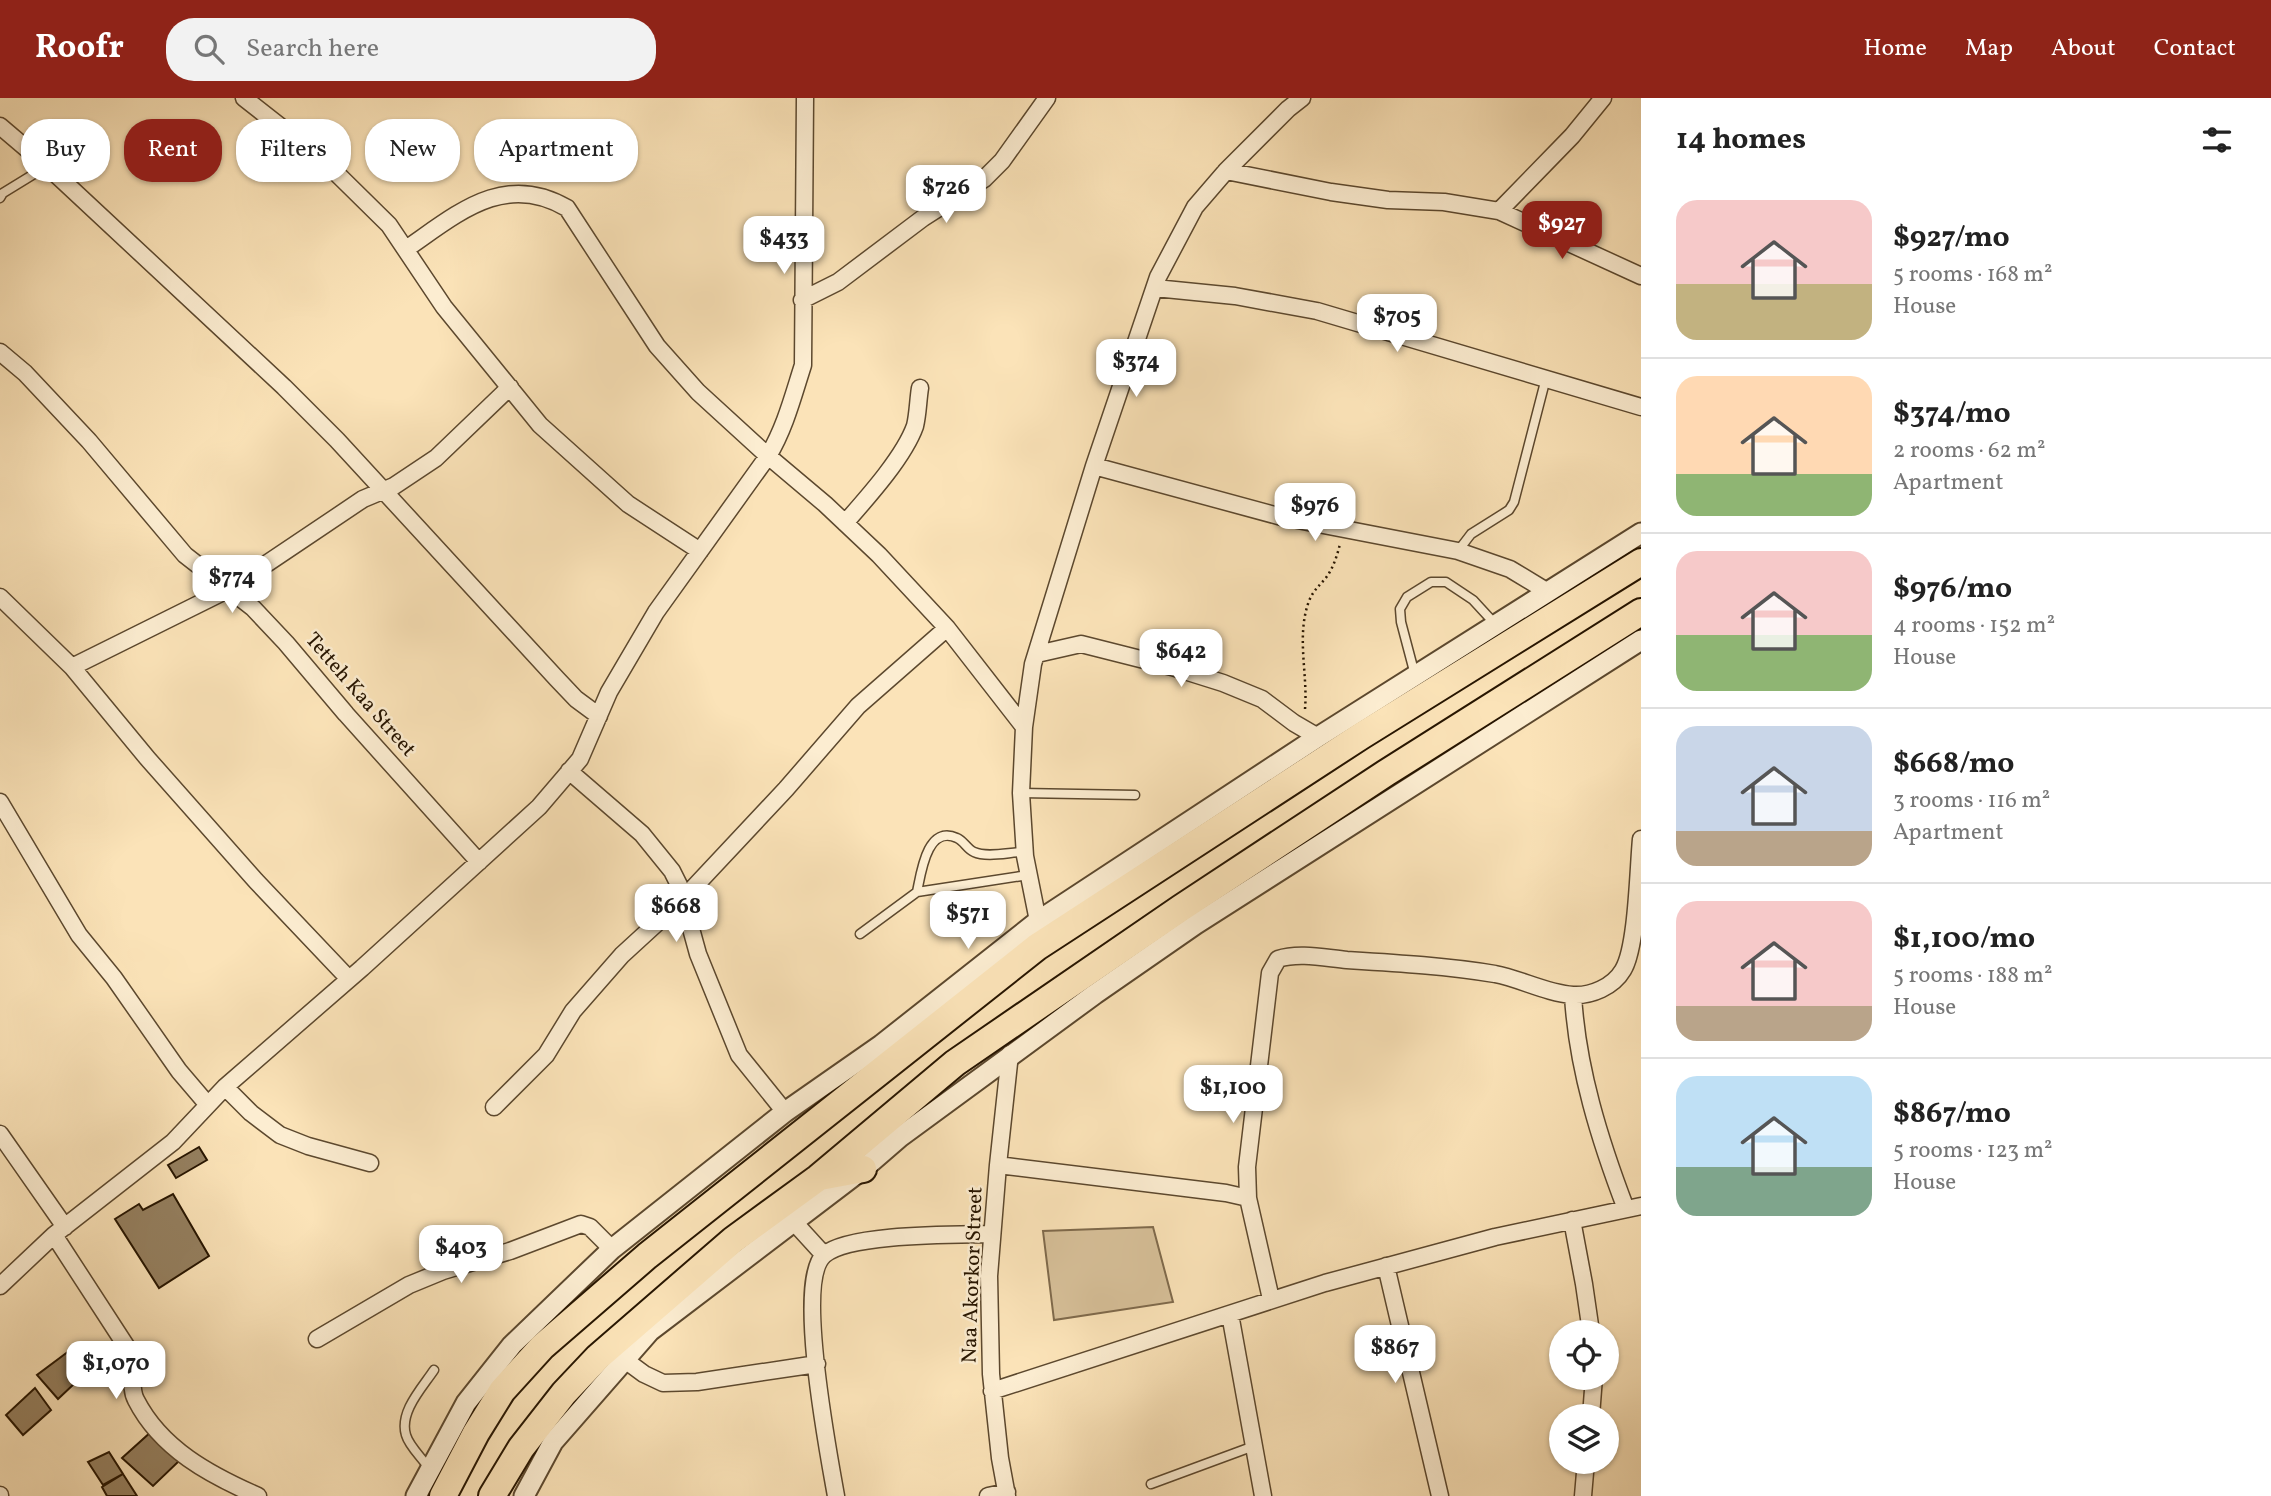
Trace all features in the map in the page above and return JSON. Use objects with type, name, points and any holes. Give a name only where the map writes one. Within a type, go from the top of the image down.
[{"type":"main road","points":[[443,1496],[475,1433],[502,1391],[542,1347],[647,1256],[1037,947],[1237,803],[1361,736],[1641,562]]},
{"type":"main road","points":[[492,1496],[521,1448],[564,1393],[597,1357],[733,1240],[818,1178],[955,1063],[1386,773],[1641,612]]},
{"type":"main road","points":[[1361,736],[1377,750],[1386,773]]},
{"type":"main road","points":[[1140,963],[1164,922]]},
{"type":"main road","points":[[818,1178],[863,1169]]},
{"type":"main road","points":[[647,1256],[653,1275],[671,1292]]},
{"type":"street","points":[[244,98],[323,160],[389,225],[444,307],[540,425],[628,504],[700,551]]},
{"type":"street","points":[[0,1286],[59,1231],[173,1142],[225,1087],[539,807],[580,759],[609,692],[656,612],[768,456],[777,442],[791,404],[803,365],[805,98]]},
{"type":"street","points":[[802,300],[838,282],[923,218],[984,179],[1002,160],[1047,98]]},
{"type":"street","points":[[1038,921],[1024,852],[1021,793],[1024,727],[1037,654],[1094,466],[1158,277],[1195,207],[1226,171],[1302,98]]},
{"type":"street","points":[[1499,211],[1572,136],[1603,98]]},
{"type":"street","points":[[0,126],[21,144]]},
{"type":"street","points":[[1226,171],[1331,192],[1388,200],[1444,202],[1499,211],[1641,276]]},
{"type":"street","points":[[64,182],[284,387],[337,440],[576,699],[599,716]]},
{"type":"street","points":[[406,249],[471,205],[500,195],[523,194],[550,198],[567,208],[657,346],[698,392],[879,555],[947,628],[1024,727]]},
{"type":"street","points":[[1155,288],[1235,296],[1317,311],[1641,407]]},
{"type":"street","name":"Tetteh Kaa Street","points":[[0,352],[25,373],[89,441],[185,555],[253,608],[286,643],[479,862]]},
{"type":"street","points":[[72,667],[229,589],[363,499],[394,486],[436,458],[510,387]]},
{"type":"street","points":[[845,523],[877,487],[905,444],[915,425],[920,388]]},
{"type":"street","points":[[1094,466],[1232,504],[1345,530],[1458,551],[1510,569],[1548,592]]},
{"type":"street","points":[[416,1496],[466,1403],[512,1345],[612,1249],[785,1112],[881,1045],[1038,921],[1237,803],[1318,737],[1641,533]]},
{"type":"street","points":[[0,597],[72,667],[148,759],[247,871],[349,979]]},
{"type":"street","points":[[494,1107],[546,1055],[586,994],[622,955],[682,900],[786,789],[858,706],[947,628]]},
{"type":"street","points":[[524,1496],[553,1443],[650,1331],[863,1169],[900,1137],[1010,1054],[1196,924],[1641,640]]},
{"type":"street","points":[[1037,654],[1081,644],[1172,667],[1262,699],[1318,737]]},
{"type":"street","points":[[569,771],[642,834],[672,871],[698,954],[739,1055],[785,1112]]},
{"type":"street","points":[[0,802],[79,935],[114,978],[179,1071],[208,1105]]},
{"type":"street","points":[[1270,1299],[1248,1198],[1247,1167],[1273,965],[1286,956],[1312,957],[1497,974],[1573,995],[1597,992],[1605,988],[1624,969],[1631,946],[1641,839]]},
{"type":"street","points":[[992,1391],[1270,1299],[1495,1237],[1634,1207],[1610,1168],[1585,1079],[1573,995]]},
{"type":"street","name":"Naa Akorkor Street","points":[[1007,1494],[992,1391],[989,1276],[1010,1054]]},
{"type":"street","points":[[225,1087],[251,1114],[280,1135],[308,1146],[370,1163]]},
{"type":"street","points":[[0,1133],[130,1352],[135,1364],[135,1399],[156,1429],[201,1469],[258,1496]]},
{"type":"street","points":[[998,1165],[1248,1198]]},
{"type":"street","points":[[1572,1220],[1589,1320]]},
{"type":"street","points":[[793,1221],[824,1255]]},
{"type":"street","points":[[317,1339],[409,1285],[581,1224],[590,1227],[612,1249]]},
{"type":"street","points":[[836,1496],[821,1412],[812,1304],[818,1263],[824,1255],[845,1246],[897,1236],[992,1234]]},
{"type":"street","points":[[1387,1266],[1440,1496]]},
{"type":"street","points":[[1230,1314],[1264,1496]]},
{"type":"street","points":[[625,1360],[644,1374],[663,1383],[697,1382],[817,1364]]},
{"type":"street","points":[[1583,1496],[1585,1474]]},
{"type":"street","points":[[988,1496],[1007,1494]]},
{"type":"lane","points":[[0,198],[3,193],[21,182]]},
{"type":"lane","points":[[1458,551],[1471,534],[1509,510],[1514,502],[1546,378]]},
{"type":"lane","points":[[1415,675],[1405,641],[1400,609],[1407,597],[1431,582],[1446,582],[1454,586],[1473,600],[1496,625]]},
{"type":"lane","points":[[1021,793],[1135,795]]},
{"type":"lane","points":[[917,892],[929,847],[939,838],[949,835],[960,839],[974,852],[983,854],[1024,852]]},
{"type":"lane","points":[[860,934],[917,892],[1028,875]]},
{"type":"lane","points":[[429,1469],[406,1435],[405,1417],[434,1370]]},
{"type":"lane","points":[[1151,1484],[1254,1446]]},
{"type":"path","points":[[1294,723],[1305,709],[1302,651],[1308,603],[1335,561],[1345,530]]},
{"type":"shaded area","points":[[1153,1227],[1173,1302],[1054,1320],[1043,1231]]},
{"type":"building","points":[[199,1147],[207,1160],[176,1178],[168,1165]]},
{"type":"building","points":[[173,1194],[209,1256],[159,1288],[115,1219],[139,1204],[143,1210]]},
{"type":"building","points":[[73,1348],[92,1367],[58,1399],[37,1375]]},
{"type":"building","points":[[35,1388],[51,1410],[23,1435],[6,1415]]},
{"type":"building","points":[[152,1431],[179,1461],[153,1486],[122,1458]]},
{"type":"building","points":[[109,1452],[123,1474],[103,1485],[88,1462]]},
{"type":"building","points":[[123,1474],[137,1496],[107,1496],[102,1487]]}]
